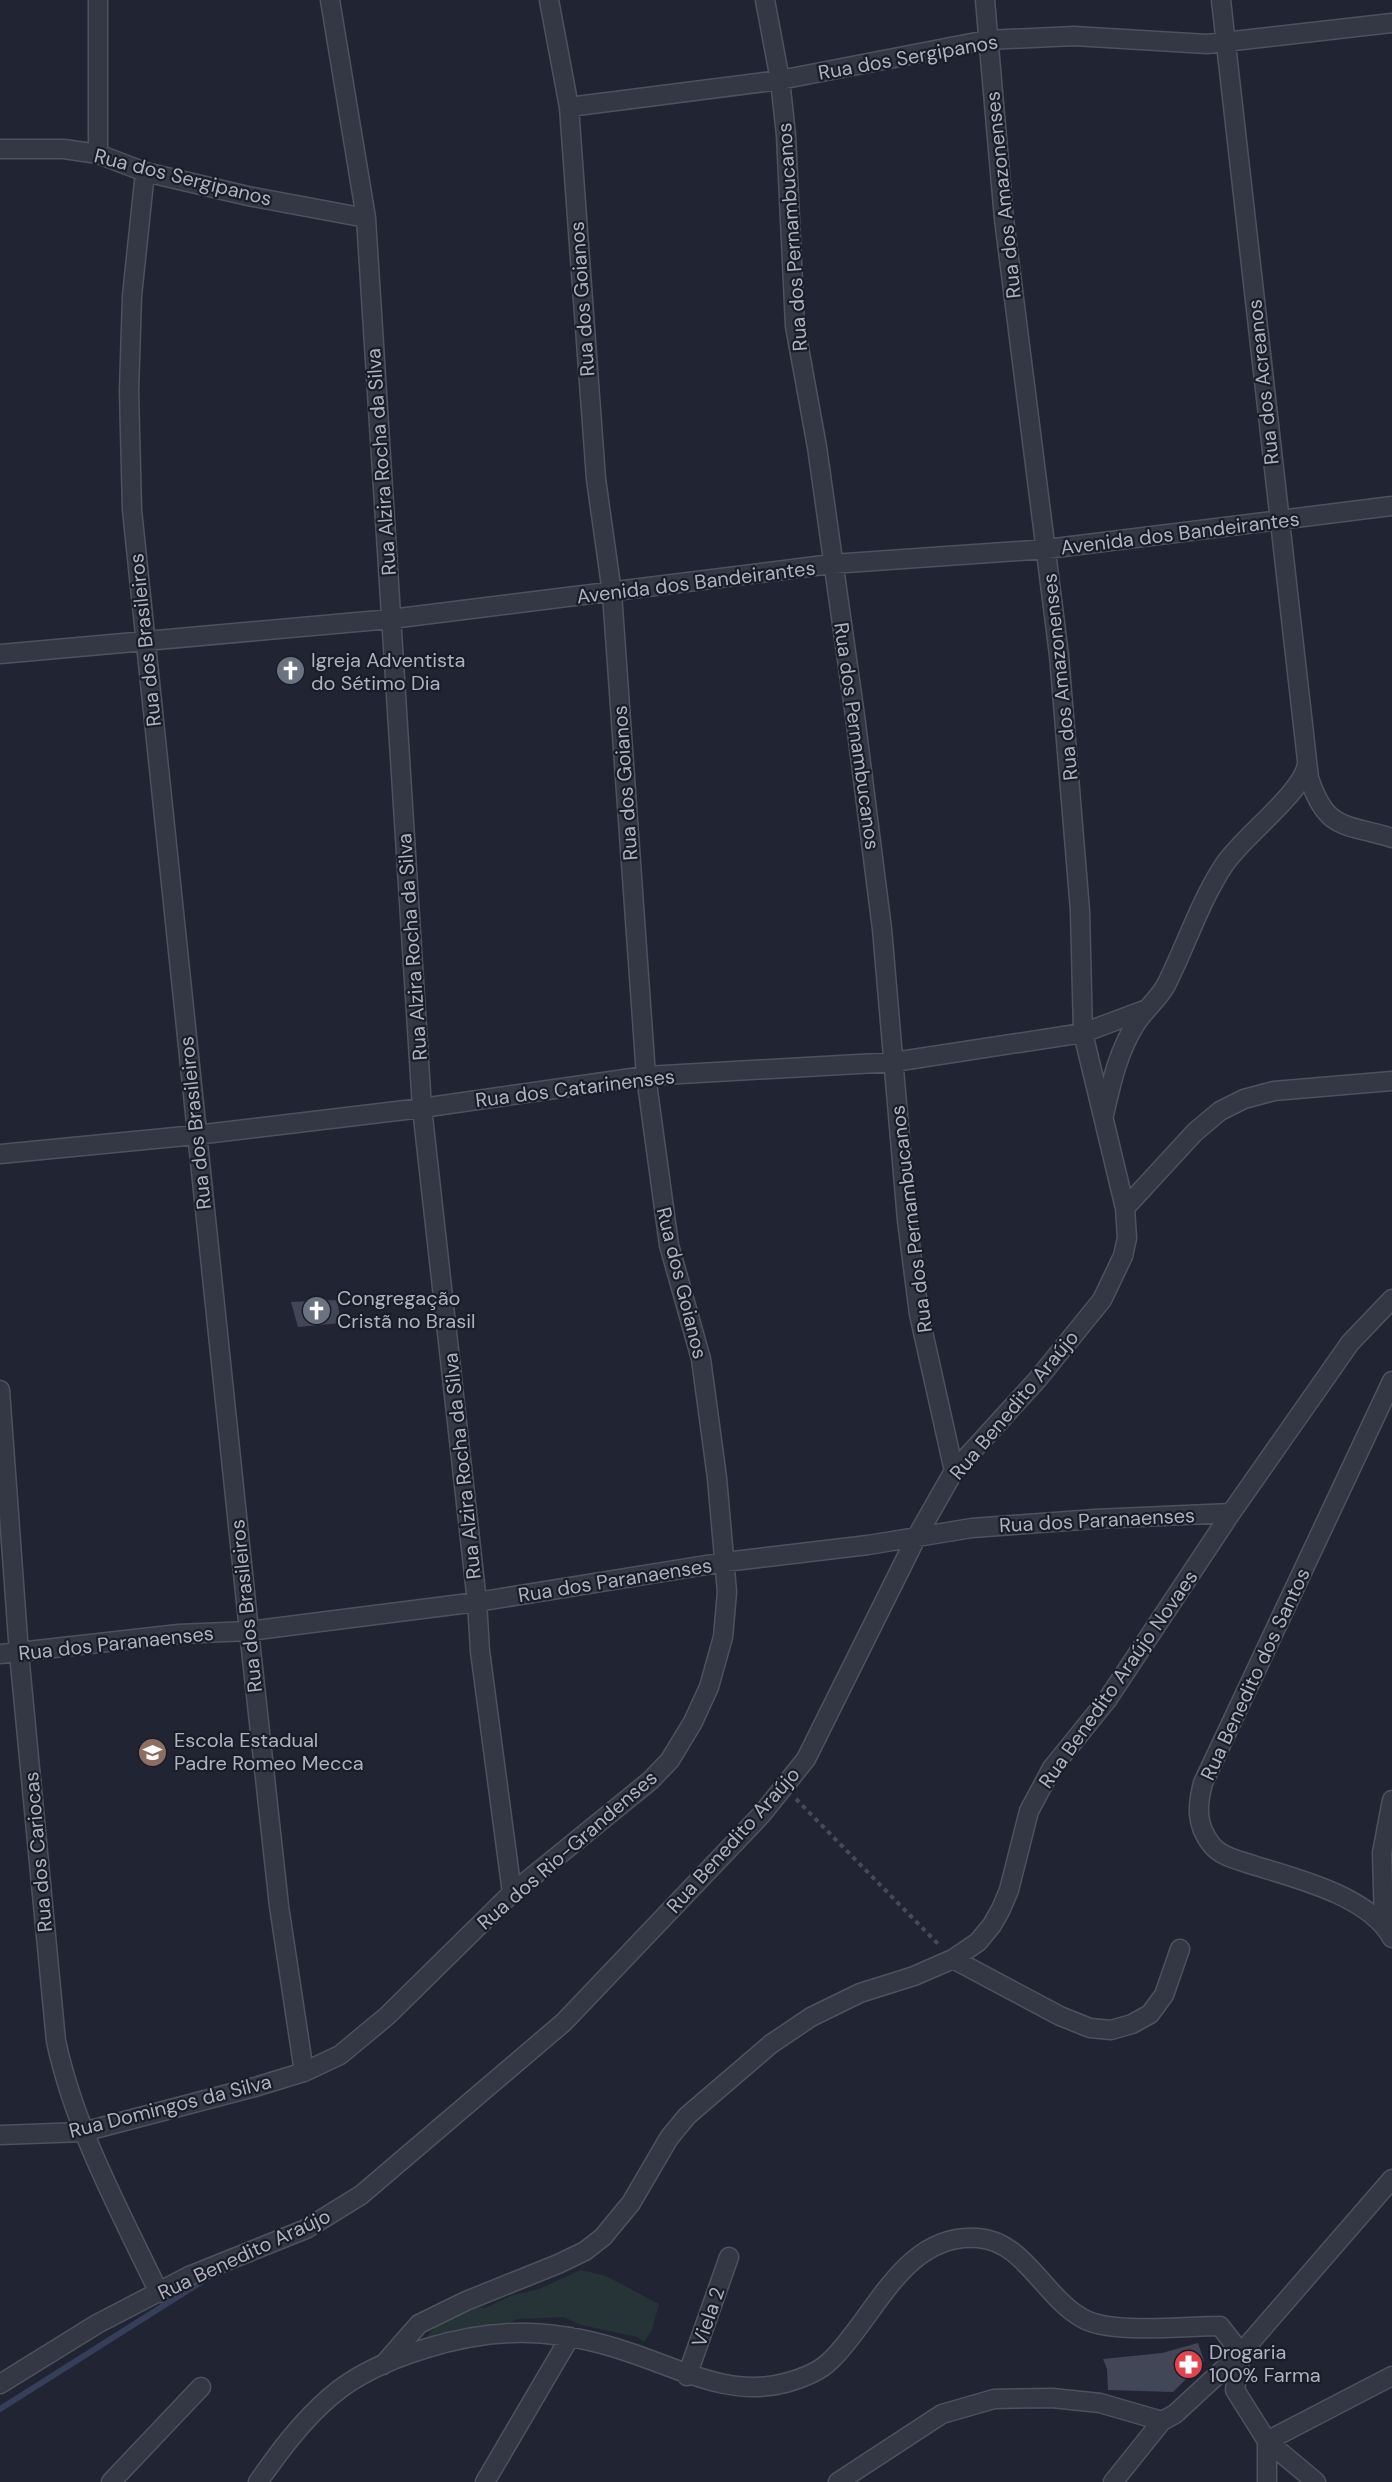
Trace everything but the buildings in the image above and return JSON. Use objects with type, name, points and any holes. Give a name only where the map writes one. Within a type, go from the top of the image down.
[{"type":"street","points":[[98,0],[98,154]]},
{"type":"street","name":"Rua Alzira Rocha da Silva","points":[[330,0],[366,218],[422,1107],[477,1602],[480,1651],[512,1893]]},
{"type":"street","name":"Rua dos Goianos","points":[[549,0],[569,107],[595,468],[612,593],[646,1076],[669,1245],[701,1359],[725,1562]]},
{"type":"street","name":"Rua dos Pernambucanos","points":[[765,0],[780,80],[787,147],[795,326],[817,447],[869,822],[894,1062],[907,1220],[919,1314],[954,1471]]},
{"type":"street","name":"Rua dos Amazonenses","points":[[985,0],[987,40],[1026,406],[1047,549],[1059,655],[1080,911],[1083,1033],[1125,1208]]},
{"type":"street","name":"Rua dos Acreanos","points":[[1221,0],[1307,764],[1315,794],[1331,819],[1392,838]]},
{"type":"street","name":"Rua dos Sergipanos","points":[[569,107],[780,80],[987,40],[1074,36],[1207,44],[1392,23]]},
{"type":"street","name":"Rua dos Sergipanos","points":[[0,149],[64,149],[98,154],[145,172],[248,196],[366,218]]},
{"type":"street","name":"Rua dos Brasileiros","points":[[145,172],[132,296],[129,391],[132,510],[196,1135],[279,1906],[304,2072]]},
{"type":"street","name":"Avenida dos Bandeirantes","points":[[0,654],[146,643],[391,619],[832,564],[1047,549],[1392,506]]},
{"type":"street","points":[[1104,1119],[1117,1062],[1135,1025],[1166,985],[1208,893],[1224,864],[1296,786],[1307,764]]},
{"type":"street","name":"Rua dos Catarinenses","points":[[0,1154],[196,1135],[646,1076],[894,1062],[1083,1033],[1147,1009]]},
{"type":"street","points":[[1125,1208],[1195,1132],[1220,1111],[1244,1099],[1274,1091],[1392,1081]]},
{"type":"street","name":"Rua Benedito Araújo","points":[[0,2384],[98,2324],[189,2276],[306,2229],[361,2195],[564,2022],[785,1787],[806,1759],[917,1536],[954,1471],[1037,1380],[1102,1300],[1122,1256],[1127,1238],[1125,1208]]},
{"type":"street","name":"Rua Benedito Araújo Novaes","points":[[258,2482],[306,2420],[330,2397],[351,2380],[383,2365],[402,2341],[428,2320],[459,2304],[558,2264],[585,2251],[603,2236],[631,2203],[669,2139],[687,2116],[771,2044],[811,2017],[860,1993],[914,1976],[953,1959],[978,1942],[997,1917],[1009,1890],[1029,1811],[1052,1768],[1107,1700],[1231,1513],[1350,1342],[1392,1299]]},
{"type":"street","name":"Rua Benedito dos Santos","points":[[1388,1930],[1333,1892],[1231,1858],[1212,1846],[1200,1826],[1198,1804],[1203,1783],[1392,1381]]},
{"type":"street","name":"Rua dos Cariocas","points":[[0,1390],[19,1653],[56,2041],[64,2078],[83,2132],[159,2293]]},
{"type":"street","name":"Rua dos Paranaenses","points":[[0,1654],[179,1634],[249,1631],[477,1602],[725,1562],[1013,1524],[1231,1513]]},
{"type":"street","name":"Rua dos Rio-Grandenses","points":[[304,2072],[340,2055],[387,2016],[512,1893],[609,1816],[651,1780],[670,1760],[693,1722],[719,1656],[726,1616],[725,1562]]},
{"type":"street","points":[[1388,1930],[1382,1853],[1392,1800]]},
{"type":"street","points":[[953,1959],[1060,2016],[1090,2028],[1111,2030],[1132,2024],[1150,2014],[1164,1995],[1180,1949]]},
{"type":"street","name":"Rua Domingos da Silva","points":[[0,2135],[83,2132],[304,2072]]},
{"type":"street","points":[[1113,2482],[1162,2421],[1174,2414],[1241,2354],[1392,2179]]},
{"type":"street","points":[[383,2365],[418,2352],[483,2336],[528,2333],[570,2337],[599,2343],[650,2359],[687,2376],[744,2386],[783,2384],[811,2374],[828,2364],[856,2333],[889,2283],[910,2263],[945,2242],[975,2237],[996,2240],[1014,2252],[1067,2307],[1083,2319],[1131,2328],[1220,2326],[1241,2354],[1235,2390],[1267,2441],[1316,2482]]},
{"type":"street","name":"Viela 2","points":[[687,2376],[729,2257]]},
{"type":"street","points":[[485,2482],[570,2337]]},
{"type":"street","points":[[1267,2441],[1392,2376]]},
{"type":"street","points":[[111,2482],[201,2387]]},
{"type":"street","points":[[838,2482],[942,2414],[994,2399],[1052,2398],[1100,2403],[1162,2421]]},
{"type":"street","points":[[1267,2441],[1268,2482]]},
{"type":"path","points":[[785,1787],[953,1959]]},
{"type":"shaded area","points":[[581,2270],[606,2276],[659,2304],[652,2330],[644,2342],[637,2337],[581,2325],[564,2317],[518,2319],[505,2325],[496,2323],[463,2334],[440,2333],[424,2340],[444,2316],[475,2307],[485,2308],[513,2295],[539,2289]]},
{"type":"waterway","points":[[0,2409],[201,2282]]},
{"type":"place","name":"Igreja Adventista do Sétimo Dia","points":[[290,671]]},
{"type":"place","name":"Congregação Cristã no Brasil","points":[[316,1310]]},
{"type":"place","name":"Escola Estadual Padre Romeo Mecca","points":[[153,1752]]},
{"type":"place","name":"Drogaria 100% Farma","points":[[1188,2364]]}]
